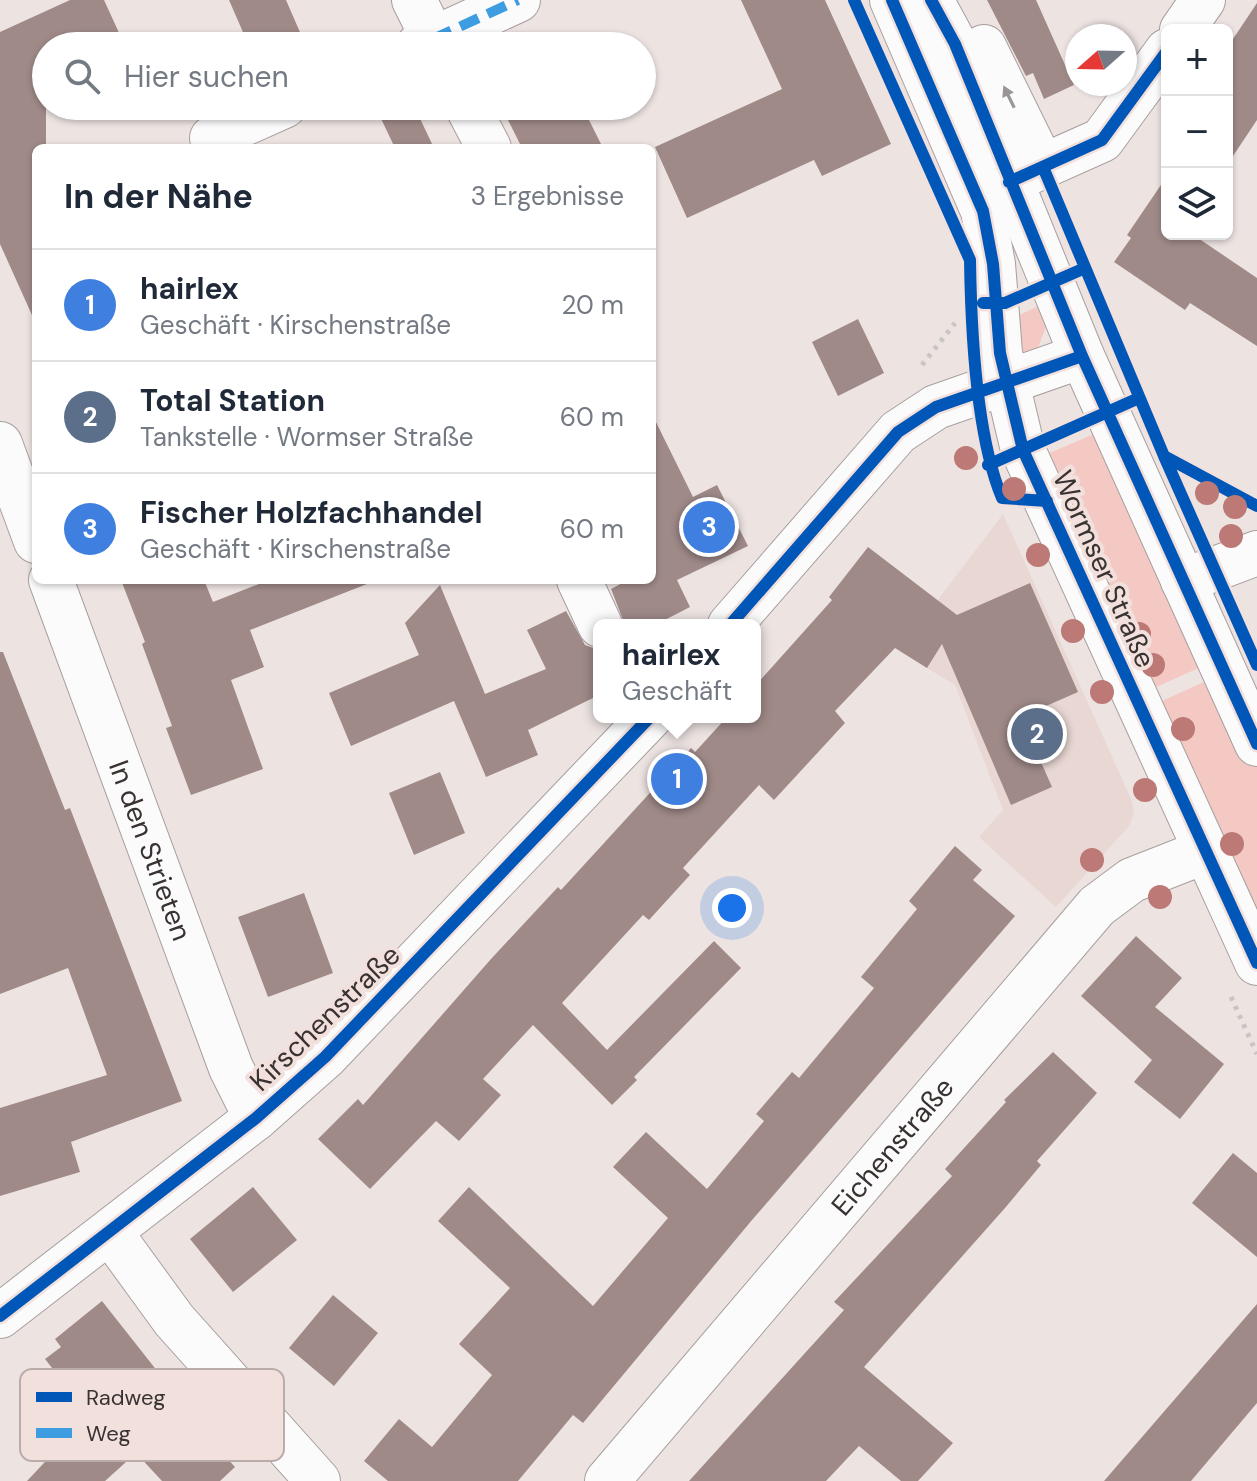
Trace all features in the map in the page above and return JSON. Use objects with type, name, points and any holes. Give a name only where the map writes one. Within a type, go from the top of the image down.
[{"type":"street","points":[[414,0],[425,32]]},
{"type":"street","points":[[453,32],[518,0]]},
{"type":"street","name":"Wormser Straße","points":[[892,0],[1010,182],[989,242],[1005,383],[1023,450],[1257,963]]},
{"type":"street","points":[[931,0],[955,44],[1082,356],[1257,744]]},
{"type":"street","points":[[962,0],[1010,182]]},
{"type":"street","points":[[1186,24],[1203,0]]},
{"type":"street","points":[[1010,182],[1102,140],[1161,59]]},
{"type":"street","points":[[214,144],[212,138],[252,120]]},
{"type":"street","points":[[474,120],[487,144]]},
{"type":"street","points":[[735,619],[898,432],[936,407],[1082,356]]},
{"type":"street","points":[[0,444],[32,530]]},
{"type":"street","points":[[1183,581],[1257,553]]},
{"type":"street","name":"In den Strieten","points":[[52,584],[226,1053],[256,1118]]},
{"type":"street","points":[[581,584],[597,619]]},
{"type":"street","points":[[604,584],[621,619]]},
{"type":"street","name":"Kirschenstraße","points":[[0,1316],[256,1118],[325,1057],[643,723]]},
{"type":"street","name":"Eichenstraße","points":[[607,1481],[1097,906],[1132,880],[1206,851]]},
{"type":"street","points":[[110,1232],[174,1320],[218,1369]]},
{"type":"street","points":[[284,1443],[318,1481]]},
{"type":"shaded area","points":[[1045,303],[1046,326],[1037,351],[1018,358],[1006,321]]},
{"type":"shaded area","points":[[1094,434],[1210,663],[1145,692],[1040,457]]},
{"type":"shaded area","points":[[1003,514],[1132,801],[1134,814],[1129,826],[1056,907],[979,837],[1003,810],[955,685],[899,651]]},
{"type":"shaded area","points":[[1217,676],[1257,766],[1257,937],[1153,705]]},
{"type":"building","points":[[70,0],[104,0],[119,32],[32,32],[32,120],[46,120],[46,144],[32,144],[32,315],[0,244],[0,32]]},
{"type":"building","points":[[229,0],[286,0],[300,32],[243,32]]},
{"type":"building","points":[[741,0],[825,0],[891,144],[822,176],[814,160],[687,218],[656,147],[782,89]]},
{"type":"building","points":[[987,0],[1036,0],[1065,65],[1065,89],[1044,99],[1033,73],[1026,76]]},
{"type":"building","points":[[1257,3],[1257,120],[1233,156],[1233,96],[1233,39]]},
{"type":"building","points":[[382,120],[421,120],[432,144],[393,144]]},
{"type":"building","points":[[508,120],[589,120],[601,144],[520,144]]},
{"type":"building","points":[[1161,185],[1161,240],[1201,240],[1257,278],[1257,346],[1190,303],[1185,310],[1114,262],[1131,238],[1127,235]]},
{"type":"building","points":[[858,319],[884,373],[838,396],[812,342]]},
{"type":"building","points":[[656,422],[693,497],[717,485],[748,546],[677,580],[690,607],[667,619],[623,619],[611,589],[620,584],[656,584]]},
{"type":"building","points":[[868,547],[957,615],[1030,583],[1078,692],[1021,717],[1052,787],[1011,805],[942,644],[927,668],[895,648],[835,711],[845,723],[774,800],[759,785],[683,868],[690,875],[649,920],[643,915],[562,1003],[607,1050],[714,941],[741,968],[634,1077],[637,1080],[612,1105],[533,1025],[483,1079],[501,1095],[459,1141],[436,1121],[370,1189],[318,1139],[358,1099],[363,1105],[491,959],[558,887],[561,890],[691,748],[695,752],[722,723],[761,723],[761,679],[832,600],[829,597]]},
{"type":"building","points":[[123,584],[206,584],[213,602],[259,584],[367,584],[250,630],[264,667],[231,680],[263,769],[191,795],[166,728],[172,726],[142,644],[145,642]]},
{"type":"building","points":[[440,585],[485,694],[546,669],[527,630],[566,611],[585,645],[593,648],[593,698],[528,730],[538,755],[486,777],[454,701],[351,746],[329,693],[419,655],[405,623]]},
{"type":"building","points":[[0,652],[3,652],[65,810],[70,808],[182,1101],[71,1142],[80,1172],[0,1196],[0,1108],[107,1075],[68,968],[0,994]]},
{"type":"building","points":[[440,772],[465,833],[414,855],[389,793]]},
{"type":"building","points":[[955,846],[982,870],[973,880],[1015,916],[752,1220],[583,1423],[573,1415],[518,1481],[388,1481],[364,1461],[399,1419],[432,1447],[492,1375],[459,1344],[510,1288],[438,1221],[469,1187],[593,1306],[668,1218],[613,1167],[646,1132],[707,1189],[764,1121],[756,1114],[792,1072],[799,1078],[874,988],[861,977],[917,909],[909,901]]},
{"type":"building","points":[[304,893],[333,973],[268,997],[238,917]]},
{"type":"building","points":[[1136,936],[1182,978],[1155,1007],[1224,1064],[1180,1119],[1134,1082],[1152,1060],[1081,996]]},
{"type":"building","points":[[1053,1052],[1097,1093],[1037,1161],[1041,1165],[1005,1208],[864,1367],[953,1443],[918,1481],[901,1481],[859,1446],[826,1481],[689,1481],[844,1310],[834,1302],[952,1176],[945,1169],[1006,1102],[1004,1100]]},
{"type":"building","points":[[1233,1153],[1257,1173],[1257,1257],[1192,1203]]},
{"type":"building","points":[[253,1187],[297,1240],[233,1292],[190,1239]]},
{"type":"building","points":[[333,1295],[378,1333],[334,1386],[289,1348]]},
{"type":"building","points":[[102,1301],[156,1369],[53,1369],[45,1359],[61,1347],[55,1339]]},
{"type":"building","points":[[1257,1304],[1257,1403],[1191,1481],[1104,1481]]},
{"type":"building","points":[[46,1461],[127,1461],[105,1481],[27,1481]]},
{"type":"building","points":[[143,1461],[230,1461],[235,1467],[220,1481],[162,1481]]},
{"type":"marked path","points":[[448,32],[518,0]]},
{"type":"cycle path","points":[[854,0],[970,260],[981,413],[993,473],[1002,498],[1047,501]]},
{"type":"cycle path","points":[[892,0],[983,211],[993,264],[1000,353],[1023,450],[1257,963]]},
{"type":"cycle path","points":[[931,0],[955,44],[1082,356],[1257,744]]},
{"type":"cycle path","points":[[1009,182],[1102,140],[1161,59]]},
{"type":"cycle path","points":[[1043,167],[1164,456],[1257,665]]},
{"type":"cycle path","points":[[983,303],[1005,303],[1085,268]]},
{"type":"cycle path","points":[[735,619],[898,432],[936,407],[1082,356]]},
{"type":"cycle path","points":[[988,465],[1139,398]]},
{"type":"cycle path","points":[[1164,456],[1257,506]]},
{"type":"cycle path","points":[[0,1316],[256,1118],[325,1057],[644,723]]},
{"type":"place","name":"Fischer Holzfachhandel","points":[[709,527]]},
{"type":"place","name":"Total Station","points":[[1037,734]]},
{"type":"place","name":"hairlex","points":[[677,779]]}]
